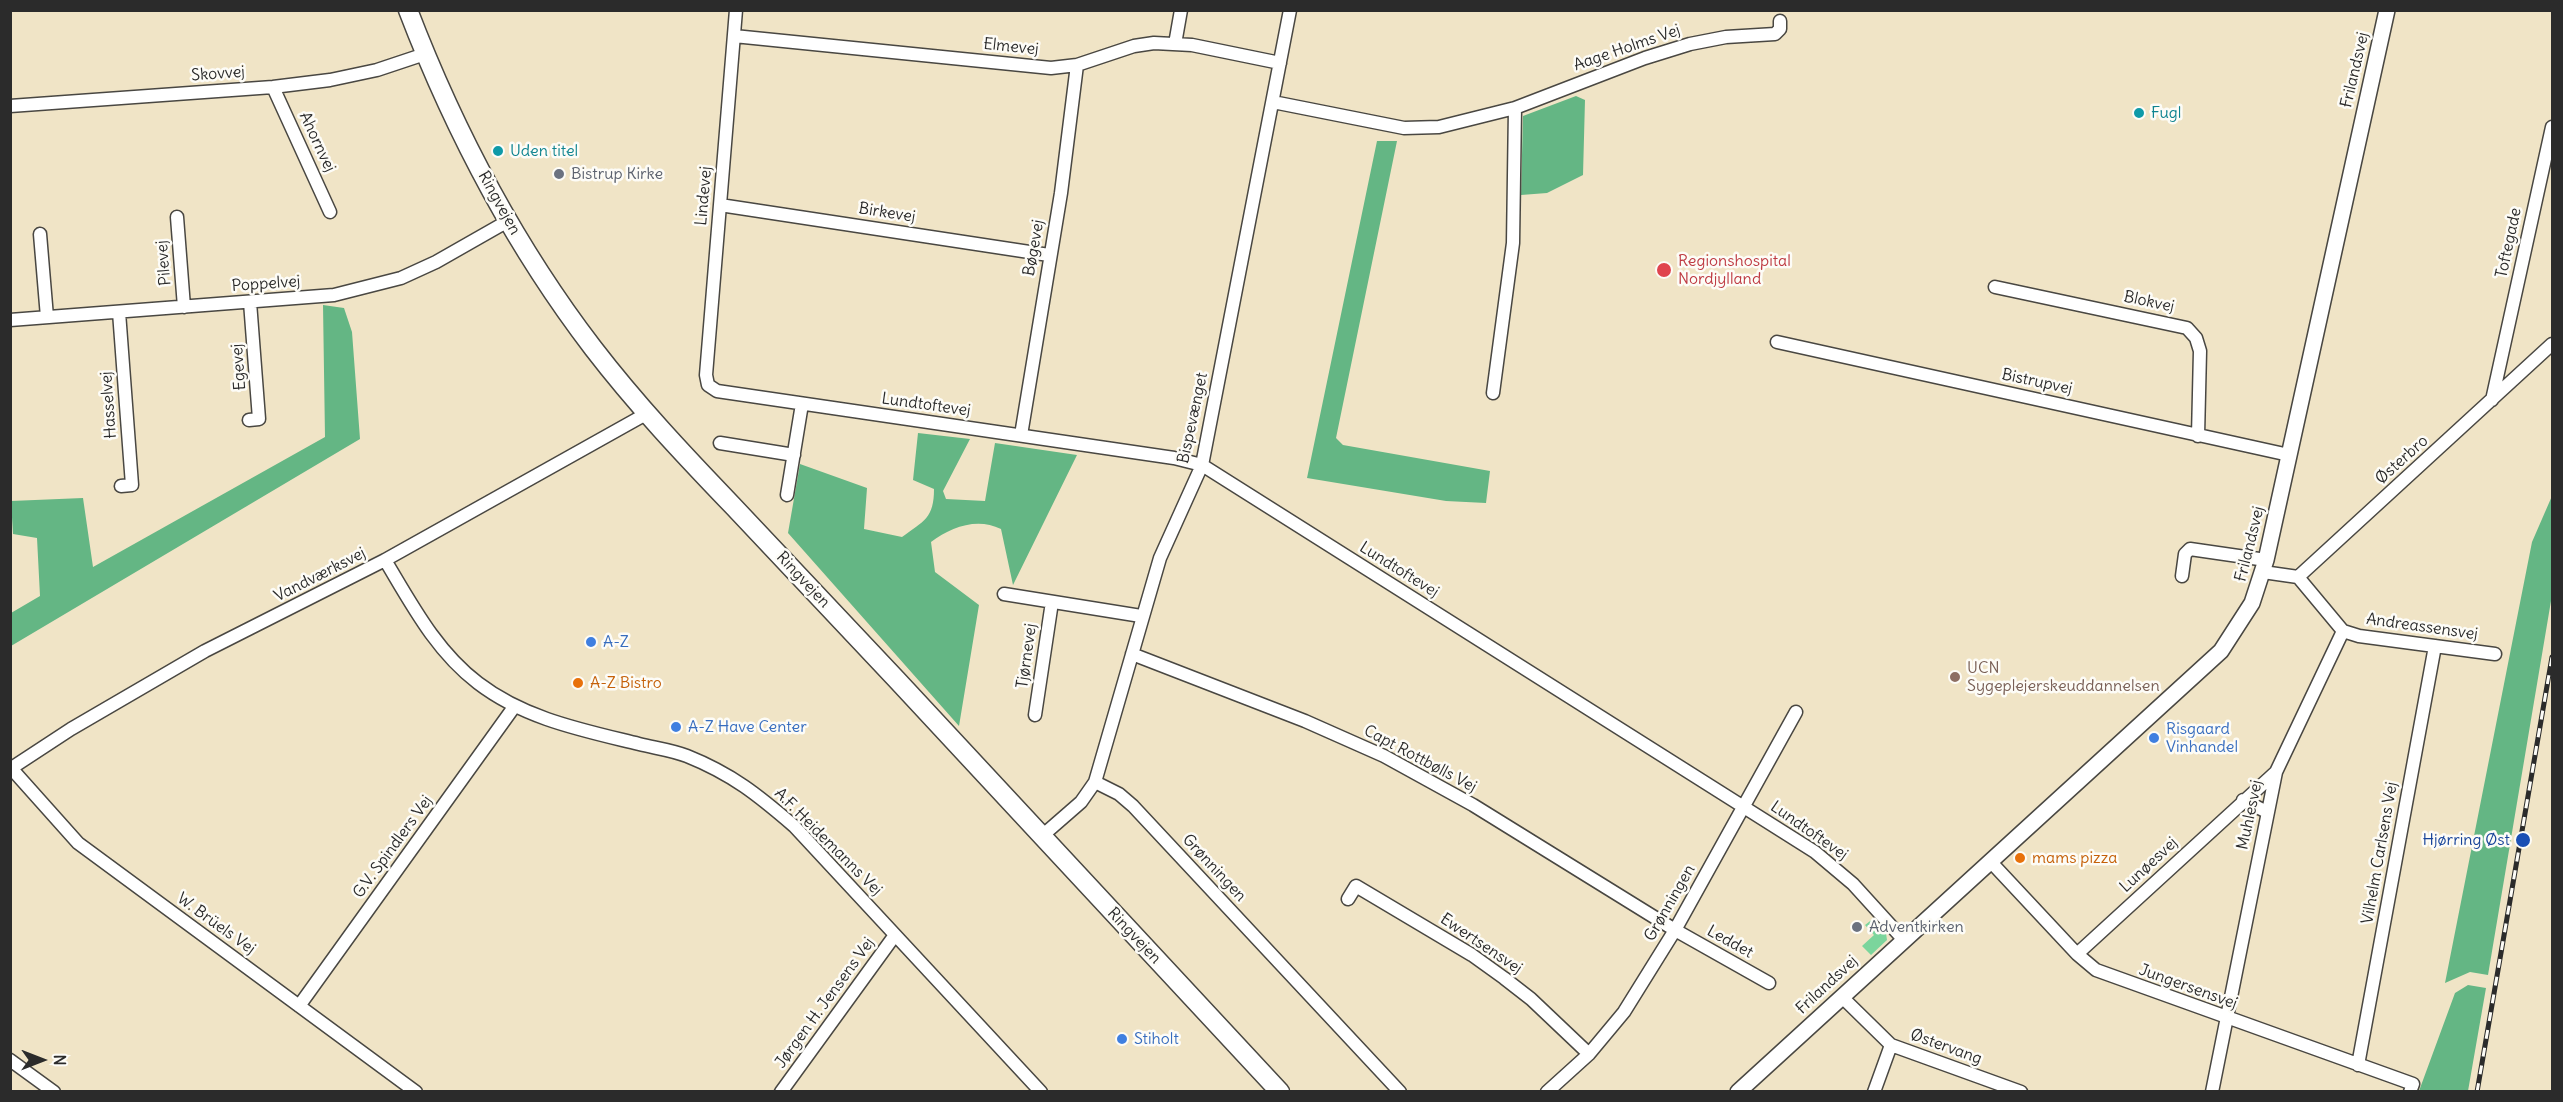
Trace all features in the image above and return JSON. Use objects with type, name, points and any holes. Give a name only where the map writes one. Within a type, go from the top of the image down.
[{"type":"main road","name":"Ringvejen","points":[[408,10],[425,54],[462,135],[508,221],[593,349],[646,414],[1280,1092]]},
{"type":"street","name":"Lindevej","points":[[708,385],[706,375],[736,10]]},
{"type":"street","points":[[1175,44],[1181,10]]},
{"type":"street","name":"Bispevænget","points":[[1042,836],[1081,802],[1095,782],[1160,558],[1202,465],[1290,10]]},
{"type":"street","name":"Frilandsvej","points":[[1738,1092],[2221,651],[2252,603],[2265,566],[2387,10]]},
{"type":"street","name":"Aage Holms Vej","points":[[1273,102],[1404,128],[1439,128],[1515,108],[1645,57],[1690,44],[1726,37],[1775,34],[1780,29],[1780,21]]},
{"type":"street","name":"Elmevej","points":[[734,36],[1051,68],[1077,65],[1134,46],[1175,44],[1280,63]]},
{"type":"street","name":"Skovvej","points":[[10,106],[273,87],[330,80],[365,73],[425,54]]},
{"type":"street","name":"Bøgevej","points":[[1021,435],[1061,193],[1077,65]]},
{"type":"street","name":"Ahornvej","points":[[273,87],[330,212]]},
{"type":"street","points":[[1493,393],[1513,243],[1515,108]]},
{"type":"street","name":"Toftegade","points":[[2492,400],[2553,127]]},
{"type":"street","name":"Birkevej","points":[[720,205],[1049,255]]},
{"type":"street","name":"Pilevej","points":[[177,217],[184,307]]},
{"type":"street","name":"Poppelvej","points":[[10,320],[334,296],[401,278],[436,262],[508,221]]},
{"type":"street","points":[[40,234],[47,317]]},
{"type":"street","name":"Blokvej","points":[[1995,287],[2187,328],[2200,345],[2198,436]]},
{"type":"street","name":"Egevej","points":[[249,420],[259,419],[250,302]]},
{"type":"street","name":"Hasselvej","points":[[119,312],[132,485],[121,486]]},
{"type":"street","name":"Bistrupvej","points":[[1777,342],[2289,455]]},
{"type":"street","name":"Østerbro","points":[[2298,577],[2553,344]]},
{"type":"street","points":[[2499,366],[2512,381]]},
{"type":"street","name":"Lundtoftevej","points":[[708,385],[717,391],[1174,458],[1202,465],[1815,852],[1853,884],[1903,939]]},
{"type":"street","points":[[787,495],[802,404]]},
{"type":"street","name":"Vandværksvej","points":[[11,768],[71,729],[205,651],[385,560],[646,414]]},
{"type":"street","points":[[720,443],[794,455]]},
{"type":"street","points":[[2182,576],[2185,554],[2190,549],[2265,566],[2298,577]]},
{"type":"street","name":"A.F. Heidemanns Vej","points":[[385,560],[422,622],[447,656],[477,683],[514,707],[560,724],[685,755],[727,774],[753,790],[794,826],[1041,1092]]},
{"type":"street","name":"Andreassensvej","points":[[2298,577],[2343,631],[2359,636],[2495,654]]},
{"type":"street","name":"Tjørnevej","points":[[1004,594],[1142,616]]},
{"type":"street","name":"Tjørnevej","points":[[1035,715],[1052,602]]},
{"type":"street","name":"Muhlesvej","points":[[2212,1092],[2276,772],[2343,631]]},
{"type":"street","name":"Vilhelm Carlsens Vej","points":[[2358,1065],[2435,646]]},
{"type":"street","name":"Capt Rottbølls Vej","points":[[1132,654],[1305,721],[1384,756],[1473,805],[1675,930]]},
{"type":"street","name":"G.V. Spindlers Vej","points":[[299,1006],[514,707]]},
{"type":"street","name":"Grønningen","points":[[1547,1092],[1589,1054],[1624,1012],[1675,930],[1796,712]]},
{"type":"street","name":"W. Brüels Vej","points":[[11,768],[78,843],[416,1092]]},
{"type":"street","name":"Lunøesvej","points":[[2077,954],[2276,772]]},
{"type":"street","name":"Grønningen","points":[[1095,782],[1119,794],[1133,806],[1400,1092]]},
{"type":"street","points":[[2243,800],[2267,812]]},
{"type":"street","name":"Jungersensvej","points":[[1990,861],[2077,954],[2096,970],[2358,1065],[2411,1088]]},
{"type":"street","name":"Ewertsensvej","points":[[1348,899],[1356,885],[1472,955],[1531,999],[1589,1054]]},
{"type":"street","name":"Leddet","points":[[1675,930],[1769,983]]},
{"type":"street","name":"Jørgen H. Jensens Vej","points":[[781,1092],[895,935]]},
{"type":"street","name":"Østervang","points":[[1842,997],[1891,1045],[2021,1092]]},
{"type":"street","points":[[1874,1092],[1891,1045]]},
{"type":"street","points":[[10,1060],[54,1092]]},
{"type":"green space","points":[[1576,96],[1585,100],[1583,175],[1547,193],[1521,195],[1523,116]]},
{"type":"green space","points":[[1377,141],[1397,141],[1336,438],[1343,445],[1490,471],[1486,503],[1446,501],[1307,478]]},
{"type":"green space","points":[[323,305],[344,308],[352,332],[360,439],[11,646],[11,613],[40,596],[37,538],[13,534],[11,501],[83,498],[93,567],[325,437]]},
{"type":"green space","points":[[918,433],[970,439],[943,491],[946,499],[985,501],[995,443],[1077,455],[1013,585],[1001,529],[983,524],[965,525],[931,542],[935,572],[979,605],[959,726],[788,533],[800,464],[867,488],[864,529],[902,537],[916,527],[930,513],[934,499],[934,489],[913,480]]},
{"type":"green space","points":[[2552,496],[2552,595],[2488,975],[2470,972],[2445,983],[2532,542]]},
{"type":"green space","points":[[1874,918],[1886,933],[1887,940],[1871,955],[1862,946],[1874,935],[1865,925]]},
{"type":"green space","points":[[2468,985],[2486,988],[2468,1091],[2419,1091],[2455,993]]},
{"type":"railway","points":[[2477,1092],[2552,657]]},
{"type":"place","name":"Fugl","points":[[2139,113]]},
{"type":"place","name":"Uden titel","points":[[498,151]]},
{"type":"place","name":"Bistrup Kirke","points":[[559,174]]},
{"type":"place","name":"Regionshospital Nordjylland","points":[[1664,270]]},
{"type":"place","name":"A-Z","points":[[591,642]]},
{"type":"place","name":"UCN Sygeplejerskeuddannelsen","points":[[1955,677]]},
{"type":"place","name":"A-Z Bistro","points":[[578,683]]},
{"type":"place","name":"A-Z Have Center","points":[[676,727]]},
{"type":"place","name":"Risgaard Vinhandel","points":[[2154,738]]},
{"type":"place","name":"Hjørring Øst","points":[[2523,840]]},
{"type":"place","name":"mams pizza","points":[[2020,858]]},
{"type":"place","name":"Adventkirken","points":[[1857,927]]},
{"type":"place","name":"Stiholt","points":[[1122,1039]]}]
